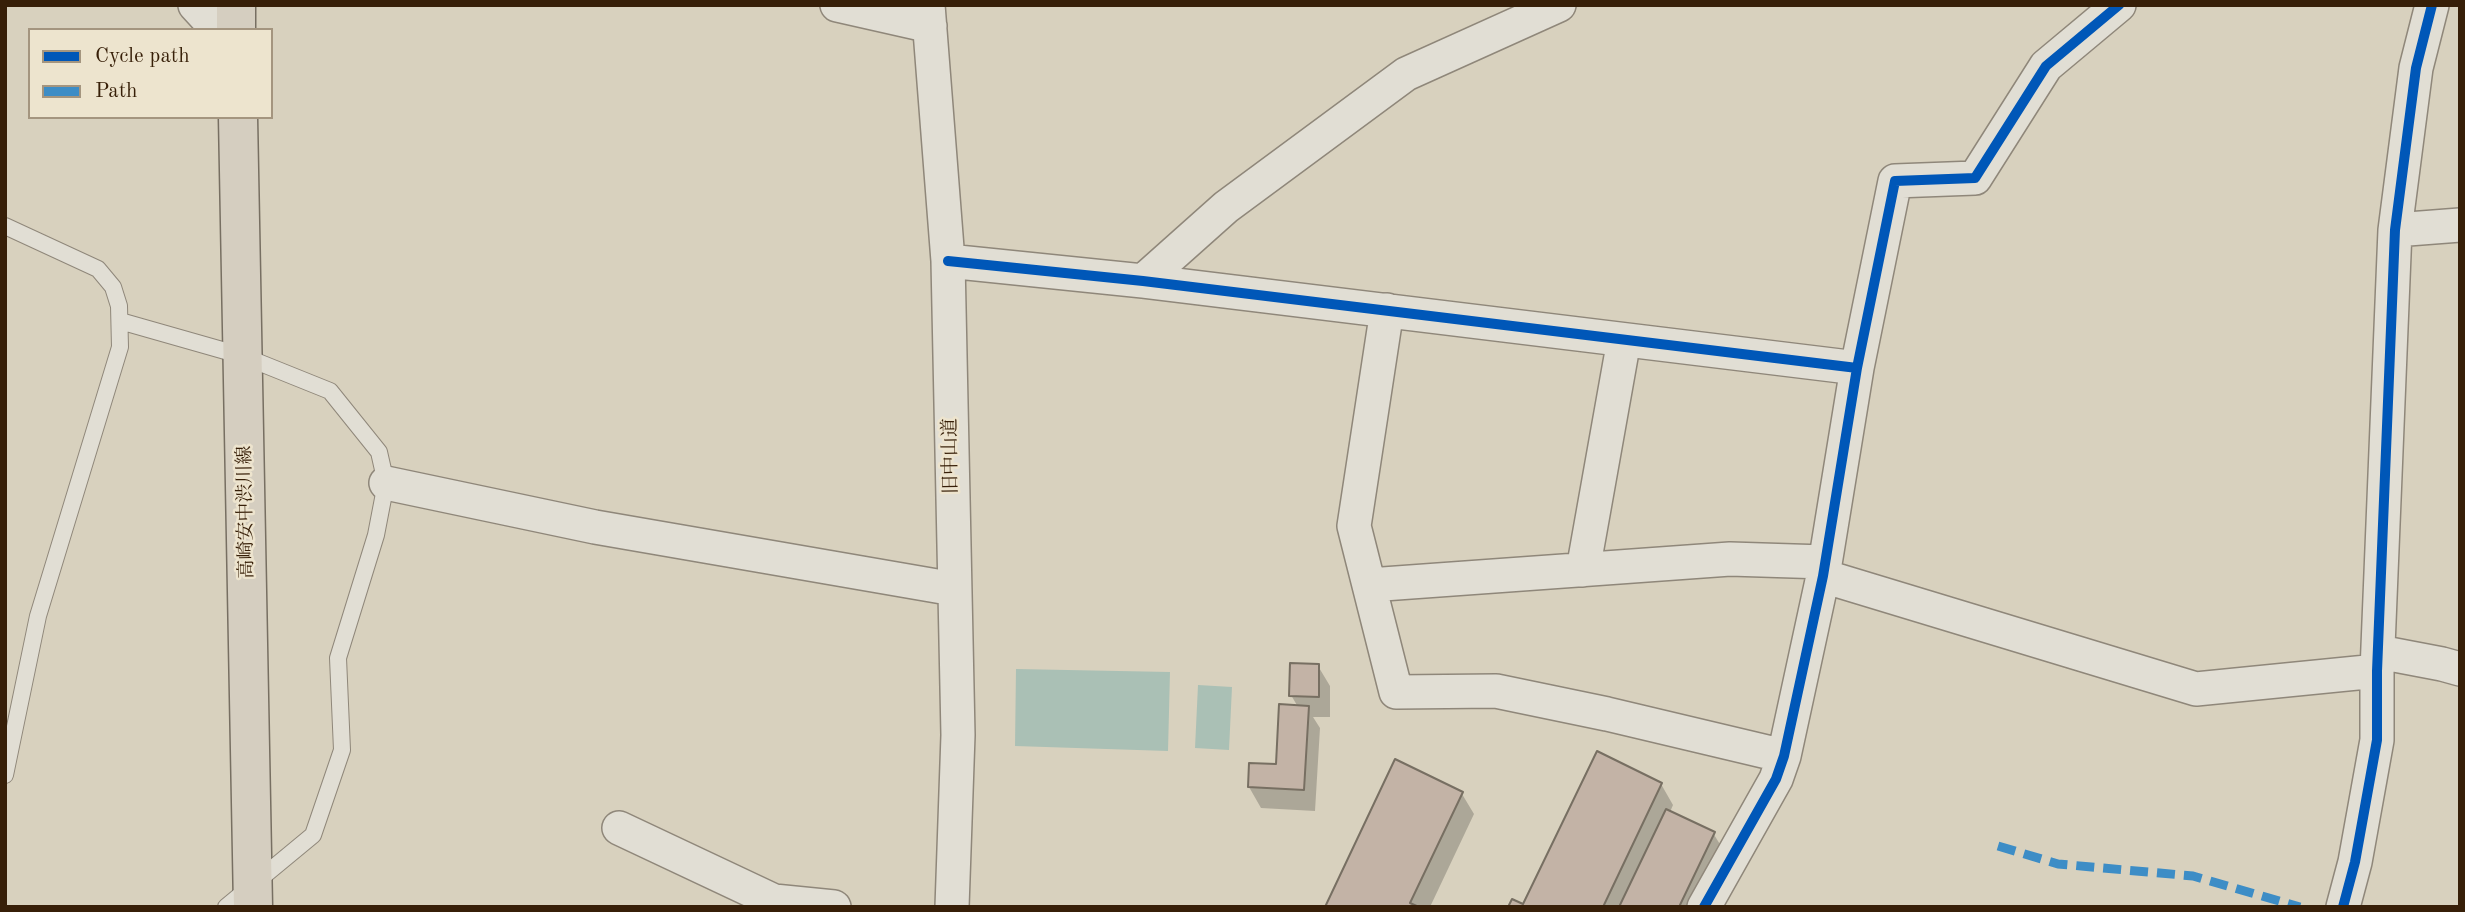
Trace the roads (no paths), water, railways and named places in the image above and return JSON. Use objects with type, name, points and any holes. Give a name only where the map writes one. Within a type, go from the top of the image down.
[{"type":"main road","points":[[236,5],[236,28]]},
{"type":"main road","name":"高崎安中渋川線","points":[[238,119],[243,356],[244,899]]},
{"type":"street","points":[[195,5],[216,28]]},
{"type":"street","points":[[837,5],[929,16]]},
{"type":"street","points":[[1143,281],[1226,207],[1406,74],[1559,5]]},
{"type":"street","points":[[1704,907],[1776,779],[1784,756],[1824,569],[1857,368],[1895,181],[1975,178],[2046,66],[2119,5]]},
{"type":"street","points":[[2343,907],[2355,862],[2377,740],[2395,230],[2416,68],[2432,5]]},
{"type":"street","name":"旧中山道","points":[[929,16],[948,261],[958,735],[952,907]]},
{"type":"street","points":[[2395,230],[2460,225]]},
{"type":"street","points":[[948,261],[1143,281],[1857,368]]},
{"type":"street","points":[[1387,310],[1354,526],[1396,692],[1496,691],[1784,756]]},
{"type":"street","points":[[1583,570],[1624,340]]},
{"type":"street","points":[[386,483],[595,527],[954,589]]},
{"type":"street","points":[[1369,585],[1730,559],[1824,569],[2196,689],[2378,661],[2442,664],[2460,669]]},
{"type":"street","points":[[619,828],[774,901],[834,907]]},
{"type":"lane","points":[[5,226],[98,269],[113,287],[120,321],[120,347],[38,616],[5,775]]},
{"type":"lane","points":[[120,321],[243,356],[330,391],[379,452],[386,483],[376,535],[338,658],[342,750],[313,835],[244,899]]}]
